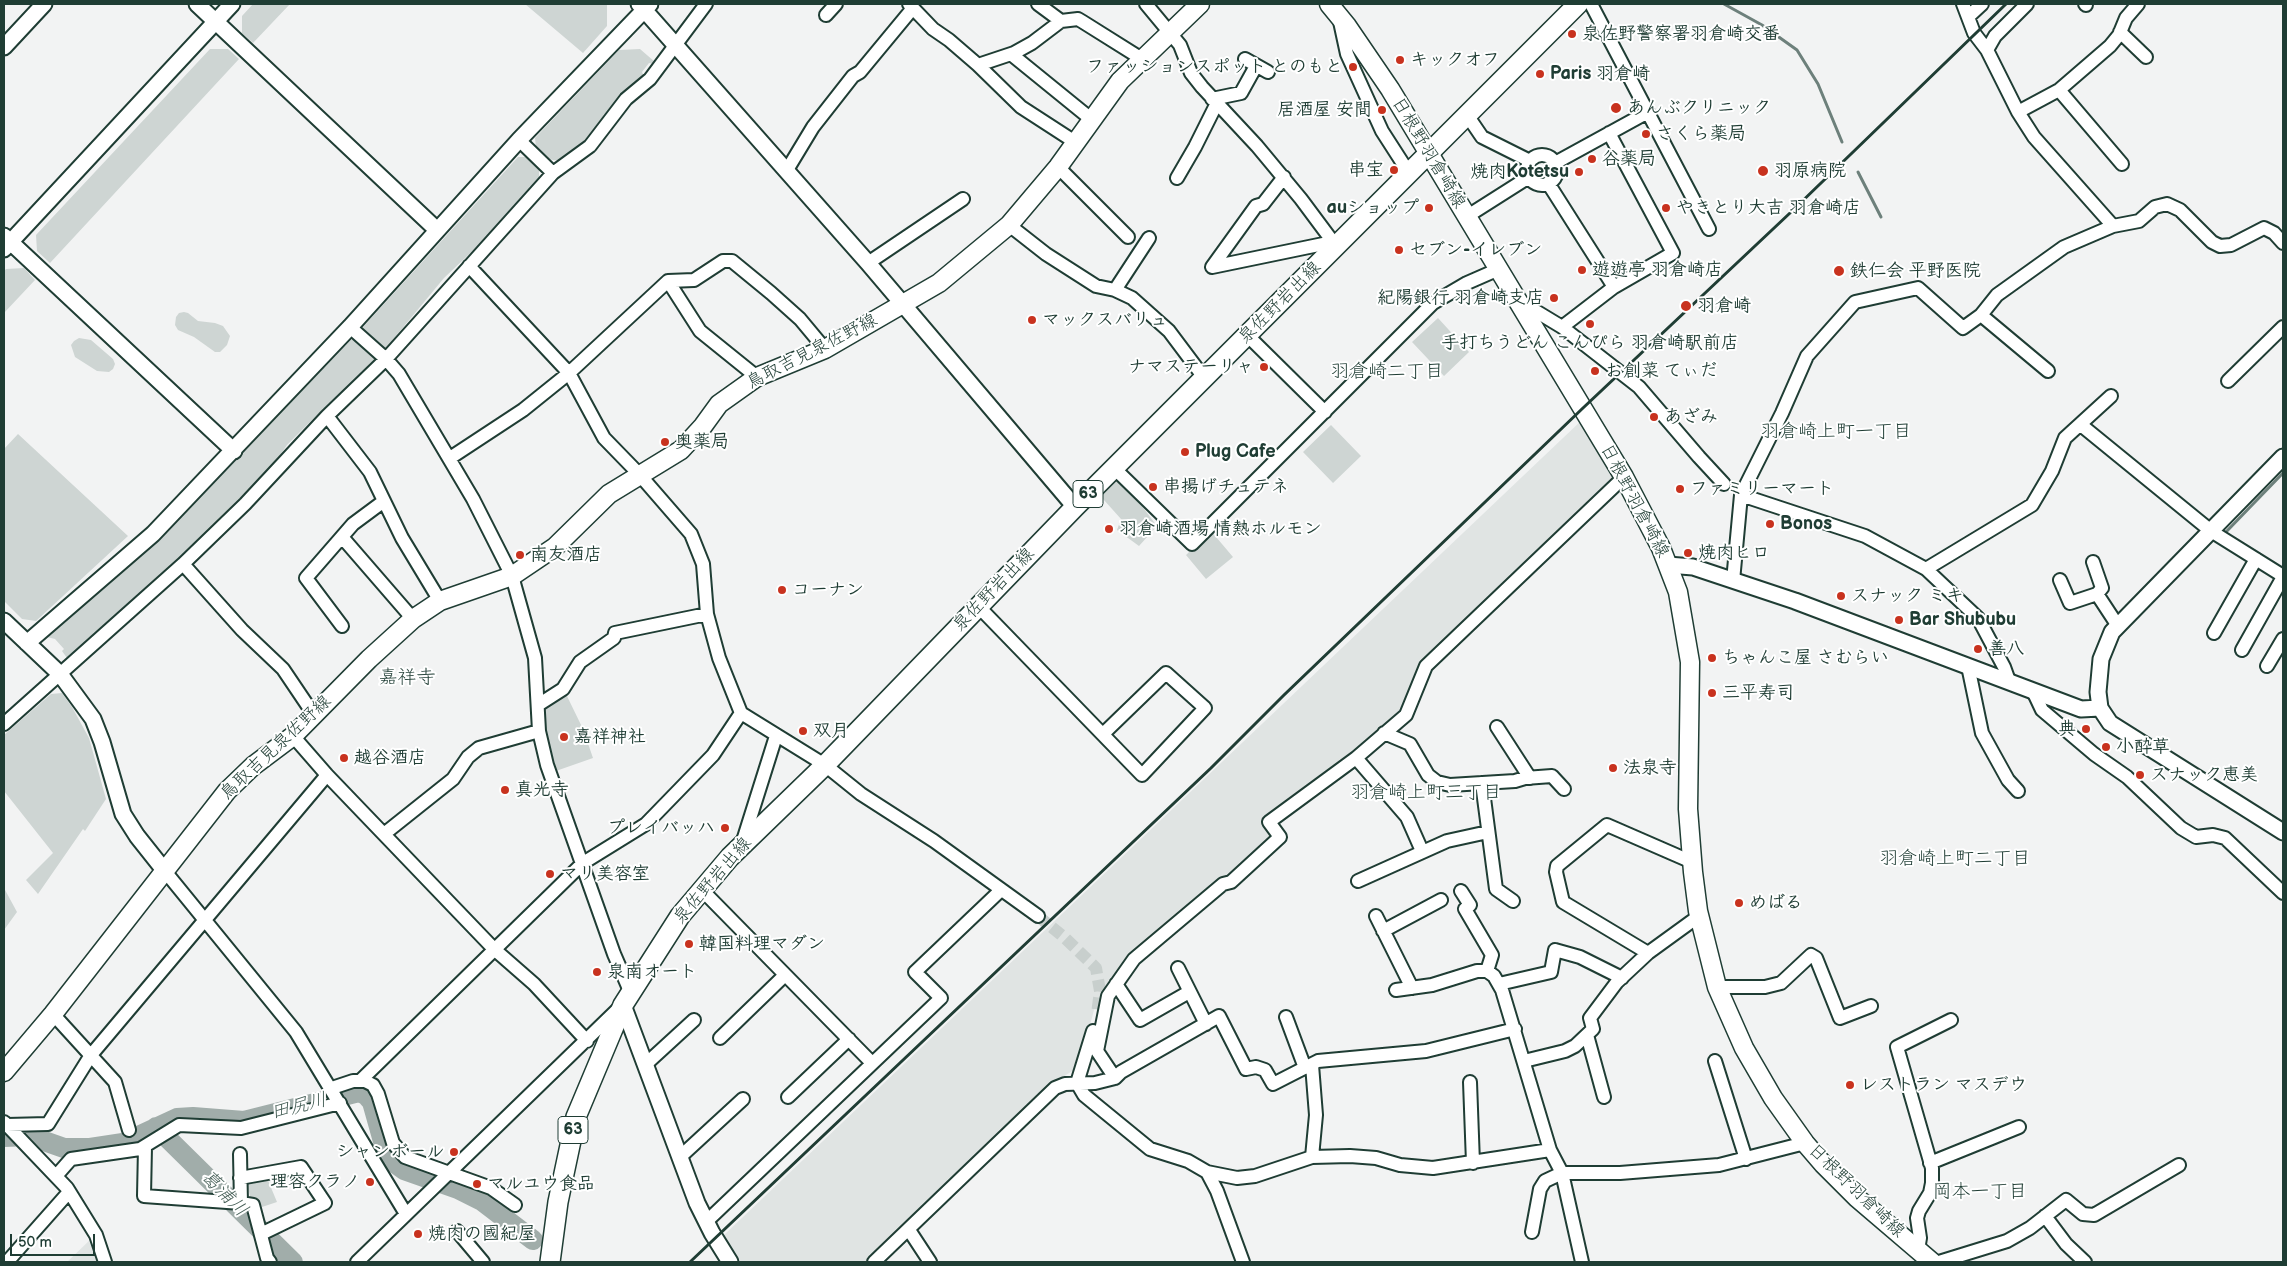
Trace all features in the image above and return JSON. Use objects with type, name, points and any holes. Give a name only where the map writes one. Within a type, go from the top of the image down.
[{"type":"main road","name":"鳥取吉見泉佐野線","points":[[4,1072],[53,1014],[227,791],[253,766],[293,736],[369,658],[413,619],[440,601],[512,576],[555,547],[609,494],[681,450],[703,426],[719,404],[757,376],[825,348],[939,283],[1009,225],[1058,167],[1120,81],[1200,4]]},
{"type":"main road","name":"泉佐野岩出線","points":[[550,1262],[558,1202],[576,1117],[626,998],[680,916],[741,846],[825,765],[1075,507],[1205,379],[1334,244],[1409,173],[1578,4]]},
{"type":"main road","name":"日根野羽倉崎線","points":[[1334,8],[1390,88],[1642,507],[1668,565],[1678,592],[1690,662],[1688,809],[1699,916],[1718,987],[1728,1016],[1756,1072],[1805,1143],[1857,1198],[1930,1259]]},
{"type":"street","points":[[4,47],[44,4]]},
{"type":"street","points":[[197,4],[437,230]]},
{"type":"street","points":[[232,4],[6,242],[234,450]]},
{"type":"street","points":[[4,724],[183,564],[245,504],[327,416],[386,359],[553,173],[590,146],[626,98],[650,79],[706,4]]},
{"type":"street","points":[[826,15],[836,4]]},
{"type":"street","points":[[1038,4],[1061,21]]},
{"type":"street","points":[[1146,4],[1168,33],[1180,45],[1191,73],[1284,177],[1334,244],[1212,267],[1256,206],[1263,204],[1284,177]]},
{"type":"street","points":[[1591,4],[1709,229]]},
{"type":"street","points":[[1963,4],[1974,33],[1987,50],[2018,112],[2049,155],[2113,226]]},
{"type":"street","points":[[1969,16],[1982,4]]},
{"type":"street","points":[[1987,50],[1995,36],[2027,4]]},
{"type":"street","points":[[2018,112],[2059,90],[2110,46],[2120,32],[2126,18],[2138,4]]},
{"type":"street","points":[[27,643],[153,534],[350,327],[519,140],[644,6],[868,263],[1075,507]]},
{"type":"street","points":[[787,170],[824,112],[853,76],[860,72],[911,6],[933,30],[949,40],[978,65],[1021,107],[1075,142]]},
{"type":"street","points":[[1334,8],[1350,62],[1382,131],[1409,173]]},
{"type":"street","points":[[978,65],[1011,54],[1032,43],[1061,21],[1078,19],[1142,59]]},
{"type":"street","points":[[2120,32],[2146,57]]},
{"type":"street","points":[[1011,54],[1091,119]]},
{"type":"street","points":[[1177,178],[1195,148],[1215,101],[1241,93],[1250,62],[1268,72]]},
{"type":"street","points":[[2059,90],[2122,164]]},
{"type":"street","points":[[1555,163],[1648,112]]},
{"type":"street","points":[[1467,115],[1482,138],[1530,161]]},
{"type":"street","points":[[1562,327],[1614,287],[1673,253],[1609,133]]},
{"type":"street","points":[[519,140],[553,173]]},
{"type":"street","points":[[1538,155],[1552,159],[1555,163],[1556,172],[1548,183],[1538,184],[1529,177],[1527,170],[1530,161],[1538,155]]},
{"type":"street","points":[[1058,167],[1128,236]]},
{"type":"street","points":[[1466,217],[1529,177]]},
{"type":"street","points":[[1548,183],[1614,287]]},
{"type":"street","points":[[868,263],[963,199]]},
{"type":"street","points":[[1733,581],[1741,495],[1782,413],[1807,356],[1855,302],[1918,288],[1963,328],[1981,315],[1997,295],[2064,247],[2113,226],[2139,221],[2155,207],[2168,204],[2180,210],[2212,242],[2220,246],[2231,245],[2264,228],[2274,233],[2283,243]]},
{"type":"street","points":[[1009,225],[1046,254],[1096,286],[1115,290],[1132,298],[1169,331],[1205,379]]},
{"type":"street","points":[[1115,290],[1149,238]]},
{"type":"street","points":[[450,458],[523,410],[569,373],[668,281],[694,280],[723,261],[732,261],[800,319],[825,348]]},
{"type":"street","points":[[469,266],[569,373],[604,438],[640,474],[691,534],[703,564],[706,614],[719,658],[741,713],[825,765],[861,794],[934,842],[1038,916]]},
{"type":"street","points":[[1114,468],[1192,544],[1433,303],[1467,283],[1498,269]]},
{"type":"street","points":[[668,281],[700,331],[757,376]]},
{"type":"street","points":[[1517,300],[1562,327],[1639,387],[1724,484]]},
{"type":"street","points":[[1981,315],[2048,371]]},
{"type":"street","points":[[350,327],[386,359],[399,374],[450,458],[512,576],[535,658],[539,731],[547,765],[614,954],[646,1064],[680,1157],[706,1222],[730,1262]]},
{"type":"street","points":[[2228,381],[2283,327]]},
{"type":"street","points":[[1247,335],[1325,412]]},
{"type":"street","points":[[1926,570],[2032,504],[2052,471],[2065,438],[2111,396]]},
{"type":"street","points":[[327,416],[370,472],[402,538],[440,601]]},
{"type":"street","points":[[2081,425],[2211,532],[2283,576],[2242,650]]},
{"type":"street","points":[[2283,457],[2118,626],[2109,639],[2102,659],[2098,692],[2100,708],[2110,723],[2283,832]]},
{"type":"street","points":[[1115,1078],[1097,1051],[1108,996],[1134,959],[1222,884],[1231,882],[1280,837],[1269,822],[1356,758],[1406,715],[1426,666],[1624,477]]},
{"type":"street","points":[[1741,495],[1865,536],[1926,570],[1978,618],[2004,667],[2009,681]]},
{"type":"street","points":[[342,626],[306,578],[353,524],[384,501]]},
{"type":"street","points":[[342,536],[413,619]]},
{"type":"street","points":[[2214,633],[2256,559]]},
{"type":"street","points":[[2060,580],[2070,603],[2097,594],[2102,588],[2092,562]]},
{"type":"street","points":[[183,564],[242,630],[283,669],[314,715]]},
{"type":"street","points":[[1668,565],[1693,567],[2009,681],[2081,709],[2100,708]]},
{"type":"street","points":[[2097,594],[2118,626]]},
{"type":"street","points":[[978,606],[1142,775],[1205,708],[1166,673],[1103,734]]},
{"type":"street","points":[[538,705],[563,689],[580,662],[614,638],[615,633],[706,614]]},
{"type":"street","points":[[4,621],[60,674],[93,719],[102,742],[123,814],[136,836],[207,920],[296,1032],[332,1088],[406,1214]]},
{"type":"street","points":[[2268,666],[2283,639]]},
{"type":"street","points":[[1968,666],[1982,733],[2008,780],[2018,791]]},
{"type":"street","points":[[2033,690],[2042,710],[2094,754],[2128,778],[2181,828],[2196,837],[2214,835],[2225,838],[2283,893]]},
{"type":"street","points":[[360,1081],[583,863],[646,824],[713,754],[741,713]]},
{"type":"street","points":[[1497,727],[1530,778]]},
{"type":"street","points":[[384,834],[453,779],[468,757],[479,748],[539,731]]},
{"type":"street","points":[[1384,733],[1410,744],[1428,775],[1437,782],[1450,785],[1515,781],[1552,776],[1564,789]]},
{"type":"street","points":[[293,736],[327,775],[494,949],[534,984],[587,1041]]},
{"type":"street","points":[[741,846],[776,736]]},
{"type":"street","points":[[1356,758],[1407,817],[1422,851]]},
{"type":"street","points":[[6,1123],[48,1124],[91,1055],[207,920],[327,775]]},
{"type":"street","points":[[1482,783],[1496,890],[1513,901]]},
{"type":"street","points":[[1648,953],[1562,902],[1556,872],[1557,866],[1607,824],[1692,862]]},
{"type":"street","points":[[1358,881],[1447,840],[1488,832]]},
{"type":"street","points":[[702,890],[872,1063]]},
{"type":"street","points":[[706,1222],[941,998],[916,972],[1001,890]]},
{"type":"street","points":[[1461,891],[1470,906],[1465,909],[1492,955],[1487,971]]},
{"type":"street","points":[[1383,930],[1441,900]]},
{"type":"street","points":[[1376,916],[1412,988]]},
{"type":"street","points":[[1524,1061],[1565,1051],[1587,1035],[1593,1029],[1590,1018],[1622,978],[1648,953],[1699,916]]},
{"type":"street","points":[[1498,984],[1551,972],[1555,950],[1580,957],[1622,978]]},
{"type":"street","points":[[1718,987],[1765,987],[1781,983],[1811,955],[1816,958],[1840,1018],[1871,1006]]},
{"type":"street","points":[[1178,968],[1206,1024]]},
{"type":"street","points":[[1396,990],[1432,985],[1476,971],[1487,971],[1494,976],[1502,990],[1515,1029],[1550,1150],[1562,1173],[1582,1262]]},
{"type":"street","points":[[720,1038],[786,975]]},
{"type":"street","points":[[1116,984],[1140,1020],[1190,992]]},
{"type":"street","points":[[357,1262],[587,1041],[626,998]]},
{"type":"street","points":[[53,1014],[115,1082],[129,1130]]},
{"type":"street","points":[[1097,1014],[1077,1083],[1084,1095],[1150,1149],[1188,1161],[1207,1172],[1237,1178],[1255,1176],[1312,1157],[1367,1157],[1400,1165],[1433,1168],[1550,1150]]},
{"type":"street","points":[[874,1262],[1055,1088],[1065,1084],[1095,1083],[1115,1078],[1121,1072],[1219,1016],[1246,1069],[1256,1067],[1265,1070],[1273,1084],[1318,1061],[1426,1051],[1515,1029]]},
{"type":"street","points":[[1286,1017],[1308,1066],[1316,1115],[1312,1157]]},
{"type":"street","points":[[646,1064],[694,1020]]},
{"type":"street","points":[[1951,1020],[1897,1047],[1930,1163],[1932,1183],[1930,1193],[1916,1218],[1920,1238],[1930,1259],[2007,1242],[2030,1228],[2066,1200],[2083,1214],[2094,1215],[2179,1165]]},
{"type":"street","points":[[1587,1035],[1604,1098]]},
{"type":"street","points":[[788,1098],[849,1039]]},
{"type":"street","points":[[1715,1061],[1746,1159]]},
{"type":"street","points":[[332,1088],[353,1081],[365,1081],[373,1085],[378,1094],[393,1143],[398,1151],[415,1162],[451,1172],[491,1188],[515,1205]]},
{"type":"street","points":[[1470,1082],[1473,1163]]},
{"type":"street","points":[[680,1157],[743,1099]]},
{"type":"street","points":[[56,1176],[72,1159],[140,1149],[179,1125],[241,1128],[340,1103]]},
{"type":"street","points":[[6,1123],[69,1192],[96,1236],[105,1262]]},
{"type":"street","points":[[1930,1163],[2019,1127]]},
{"type":"street","points":[[1532,1232],[1540,1189],[1545,1181],[1562,1173],[1620,1173],[1719,1165],[1805,1143]]},
{"type":"street","points":[[145,1147],[144,1196],[253,1205],[267,1258],[270,1262]]},
{"type":"street","points":[[240,1154],[241,1204]]},
{"type":"street","points":[[240,1178],[301,1167],[325,1203],[261,1234]]},
{"type":"street","points":[[1207,1172],[1217,1191],[1243,1262]]},
{"type":"street","points":[[7,1262],[69,1192]]},
{"type":"street","points":[[2045,1216],[2066,1244],[2084,1262]]},
{"type":"street","points":[[909,1230],[930,1262]]},
{"type":"street","points":[[457,1231],[482,1262]]},
{"type":"shaded area","points":[[253,4],[290,4],[253,43],[242,33],[242,16]]},
{"type":"shaded area","points":[[525,4],[607,4],[607,26],[583,53]]},
{"type":"shaded area","points":[[210,49],[228,49],[239,59],[50,263],[37,251],[36,235]]},
{"type":"shaded area","points":[[640,49],[655,62],[654,64],[649,63],[642,72],[644,77],[620,95],[580,146],[561,161],[546,159],[536,148],[535,138],[619,50]]},
{"type":"shaded area","points":[[518,157],[528,157],[539,169],[539,178],[481,243],[444,278],[386,348],[381,348],[363,331],[363,327]]},
{"type":"shaded area","points":[[24,268],[35,280],[4,313],[4,271],[6,269]]},
{"type":"shaded area","points":[[184,312],[198,321],[223,326],[230,336],[227,345],[220,352],[215,352],[194,337],[178,330],[175,325],[176,317],[179,313]]},
{"type":"shaded area","points":[[1438,318],[1469,352],[1444,376],[1412,342]]},
{"type":"shaded area","points":[[79,338],[91,340],[113,359],[115,364],[113,369],[109,372],[97,371],[75,357],[71,345]]},
{"type":"shaded area","points":[[351,340],[356,340],[374,356],[375,362],[329,403],[287,445],[271,468],[204,537],[67,658],[62,651],[64,649],[55,639],[47,637],[165,532]]},
{"type":"shaded area","points":[[1583,419],[1616,481],[1424,663],[1404,711],[1331,773],[1261,821],[1274,837],[1131,957],[1094,1010],[1079,1067],[1051,1084],[866,1262],[741,1262],[724,1235]]},
{"type":"shaded area","points":[[1331,425],[1361,456],[1333,483],[1303,452]]},
{"type":"shaded area","points":[[18,434],[128,536],[36,621],[22,619],[4,601],[4,449]]},
{"type":"shaded area","points":[[1115,471],[1157,526],[1139,546],[1117,530],[1121,519],[1095,490]]},
{"type":"shaded area","points":[[1211,531],[1233,557],[1206,579],[1186,555]]},
{"type":"shaded area","points":[[565,692],[583,729],[593,758],[553,772],[540,706]]},
{"type":"shaded area","points":[[62,693],[89,738],[106,799],[85,831],[83,829],[38,894],[26,880],[53,853],[4,791],[4,735],[51,694]]},
{"type":"shaded area","points":[[4,888],[17,912],[4,930]]},
{"type":"shaded area","points":[[267,1178],[277,1202],[262,1207],[258,1199],[251,1200],[247,1184]]},
{"type":"shaded area","points":[[92,1238],[100,1262],[67,1262]]},
{"type":"waterway","points":[[1724,4],[1762,25],[1797,50],[1818,84],[1842,142]]},
{"type":"waterway","points":[[1858,172],[1881,217]]},
{"type":"waterway","points":[[2225,533],[2283,473]]},
{"type":"waterway","name":"田尻川","points":[[4,1137],[30,1136],[64,1148],[90,1148],[123,1143],[177,1118],[193,1117],[244,1121],[359,1092],[366,1095],[372,1102],[386,1152],[393,1162],[404,1170],[458,1189],[482,1201],[533,1240]]},
{"type":"waterway","name":"葛浦川","points":[[156,1127],[293,1262]]},
{"type":"tunnel","points":[[1038,916],[1065,938],[1096,968],[1100,991],[1097,1014]]},
{"type":"railway","points":[[690,1262],[1211,768],[1284,695],[1583,408],[1790,213],[2006,4]]},
{"type":"place","name":"泉佐野警察署羽倉崎交番","points":[[1572,34]]},
{"type":"place","name":"キックオフ","points":[[1400,60]]},
{"type":"place","name":"ファッションスポット とのもと","points":[[1353,67]]},
{"type":"place","name":"Paris 羽倉崎","points":[[1540,74]]},
{"type":"place","name":"あんぶクリニック","points":[[1616,108]]},
{"type":"place","name":"居酒屋 安間","points":[[1382,110]]},
{"type":"place","name":"さくら薬局","points":[[1646,134]]},
{"type":"place","name":"谷薬局","points":[[1592,159]]},
{"type":"place","name":"串宝","points":[[1394,170]]},
{"type":"place","name":"羽原病院","points":[[1763,171]]},
{"type":"place","name":"焼肉Kotetsu","points":[[1579,172]]},
{"type":"place","name":"auショップ","points":[[1429,208]]},
{"type":"place","name":"やきとり大吉 羽倉崎店","points":[[1666,208]]},
{"type":"place","name":"セブン-イレブン","points":[[1399,250]]},
{"type":"place","name":"遊遊亭 羽倉崎店","points":[[1582,270]]},
{"type":"place","name":"鉄仁会 平野医院","points":[[1839,271]]},
{"type":"place","name":"紀陽銀行 羽倉崎支店","points":[[1554,298]]},
{"type":"place","name":"羽倉崎","points":[[1686,306]]},
{"type":"place","name":"マックスバリュ","points":[[1032,320]]},
{"type":"place","name":"手打ちうどん こんぴら 羽倉崎駅前店","points":[[1590,324]]},
{"type":"place","name":"ナマステーリャ","points":[[1264,367]]},
{"type":"place","name":"お創菜 てぃだ","points":[[1595,371]]},
{"type":"place","name":"あざみ","points":[[1654,417]]},
{"type":"place","name":"奥薬局","points":[[665,442]]},
{"type":"place","name":"Plug Cafe","points":[[1185,452]]},
{"type":"place","name":"串揚げチュテネ","points":[[1153,487]]},
{"type":"place","name":"ファミリーマート","points":[[1680,489]]},
{"type":"place","name":"Bonos","points":[[1770,524]]},
{"type":"place","name":"羽倉崎酒場 情熱ホルモン","points":[[1109,529]]},
{"type":"place","name":"焼肉ヒロ","points":[[1688,553]]},
{"type":"place","name":"南友酒店","points":[[520,555]]},
{"type":"place","name":"コーナン","points":[[782,590]]},
{"type":"place","name":"スナック ミキ","points":[[1841,596]]},
{"type":"place","name":"Bar Shububu","points":[[1899,620]]},
{"type":"place","name":"善八","points":[[1978,649]]},
{"type":"place","name":"ちゃんこ屋 さむらい","points":[[1712,658]]},
{"type":"place","name":"三平寿司","points":[[1712,693]]},
{"type":"place","name":"典","points":[[2086,729]]},
{"type":"place","name":"双月","points":[[803,731]]},
{"type":"place","name":"嘉祥神社","points":[[564,737]]},
{"type":"place","name":"小酔草","points":[[2106,747]]},
{"type":"place","name":"越谷酒店","points":[[344,758]]},
{"type":"place","name":"法泉寺","points":[[1613,768]]},
{"type":"place","name":"スナック恵美","points":[[2140,775]]},
{"type":"place","name":"真光寺","points":[[505,790]]},
{"type":"place","name":"プレイバッハ","points":[[725,828]]},
{"type":"place","name":"マリ美容室","points":[[550,874]]},
{"type":"place","name":"めばる","points":[[1739,903]]},
{"type":"place","name":"韓国料理マダン","points":[[689,944]]},
{"type":"place","name":"泉南オート","points":[[597,972]]},
{"type":"place","name":"レストラン マスデウ","points":[[1850,1085]]},
{"type":"place","name":"シャンボール","points":[[454,1152]]},
{"type":"place","name":"理容クラノ","points":[[370,1182]]},
{"type":"place","name":"マルユウ食品","points":[[477,1184]]},
{"type":"place","name":"焼肉の國紀屋","points":[[418,1234]]},
{"type":"district","name":"羽倉崎二丁目","points":[[1387,372]]},
{"type":"district","name":"羽倉崎上町一丁目","points":[[1836,432]]},
{"type":"district","name":"嘉祥寺","points":[[407,678]]},
{"type":"district","name":"羽倉崎上町三丁目","points":[[1426,793]]},
{"type":"district","name":"羽倉崎上町二丁目","points":[[1955,859]]},
{"type":"district","name":"岡本一丁目","points":[[1980,1192]]}]
